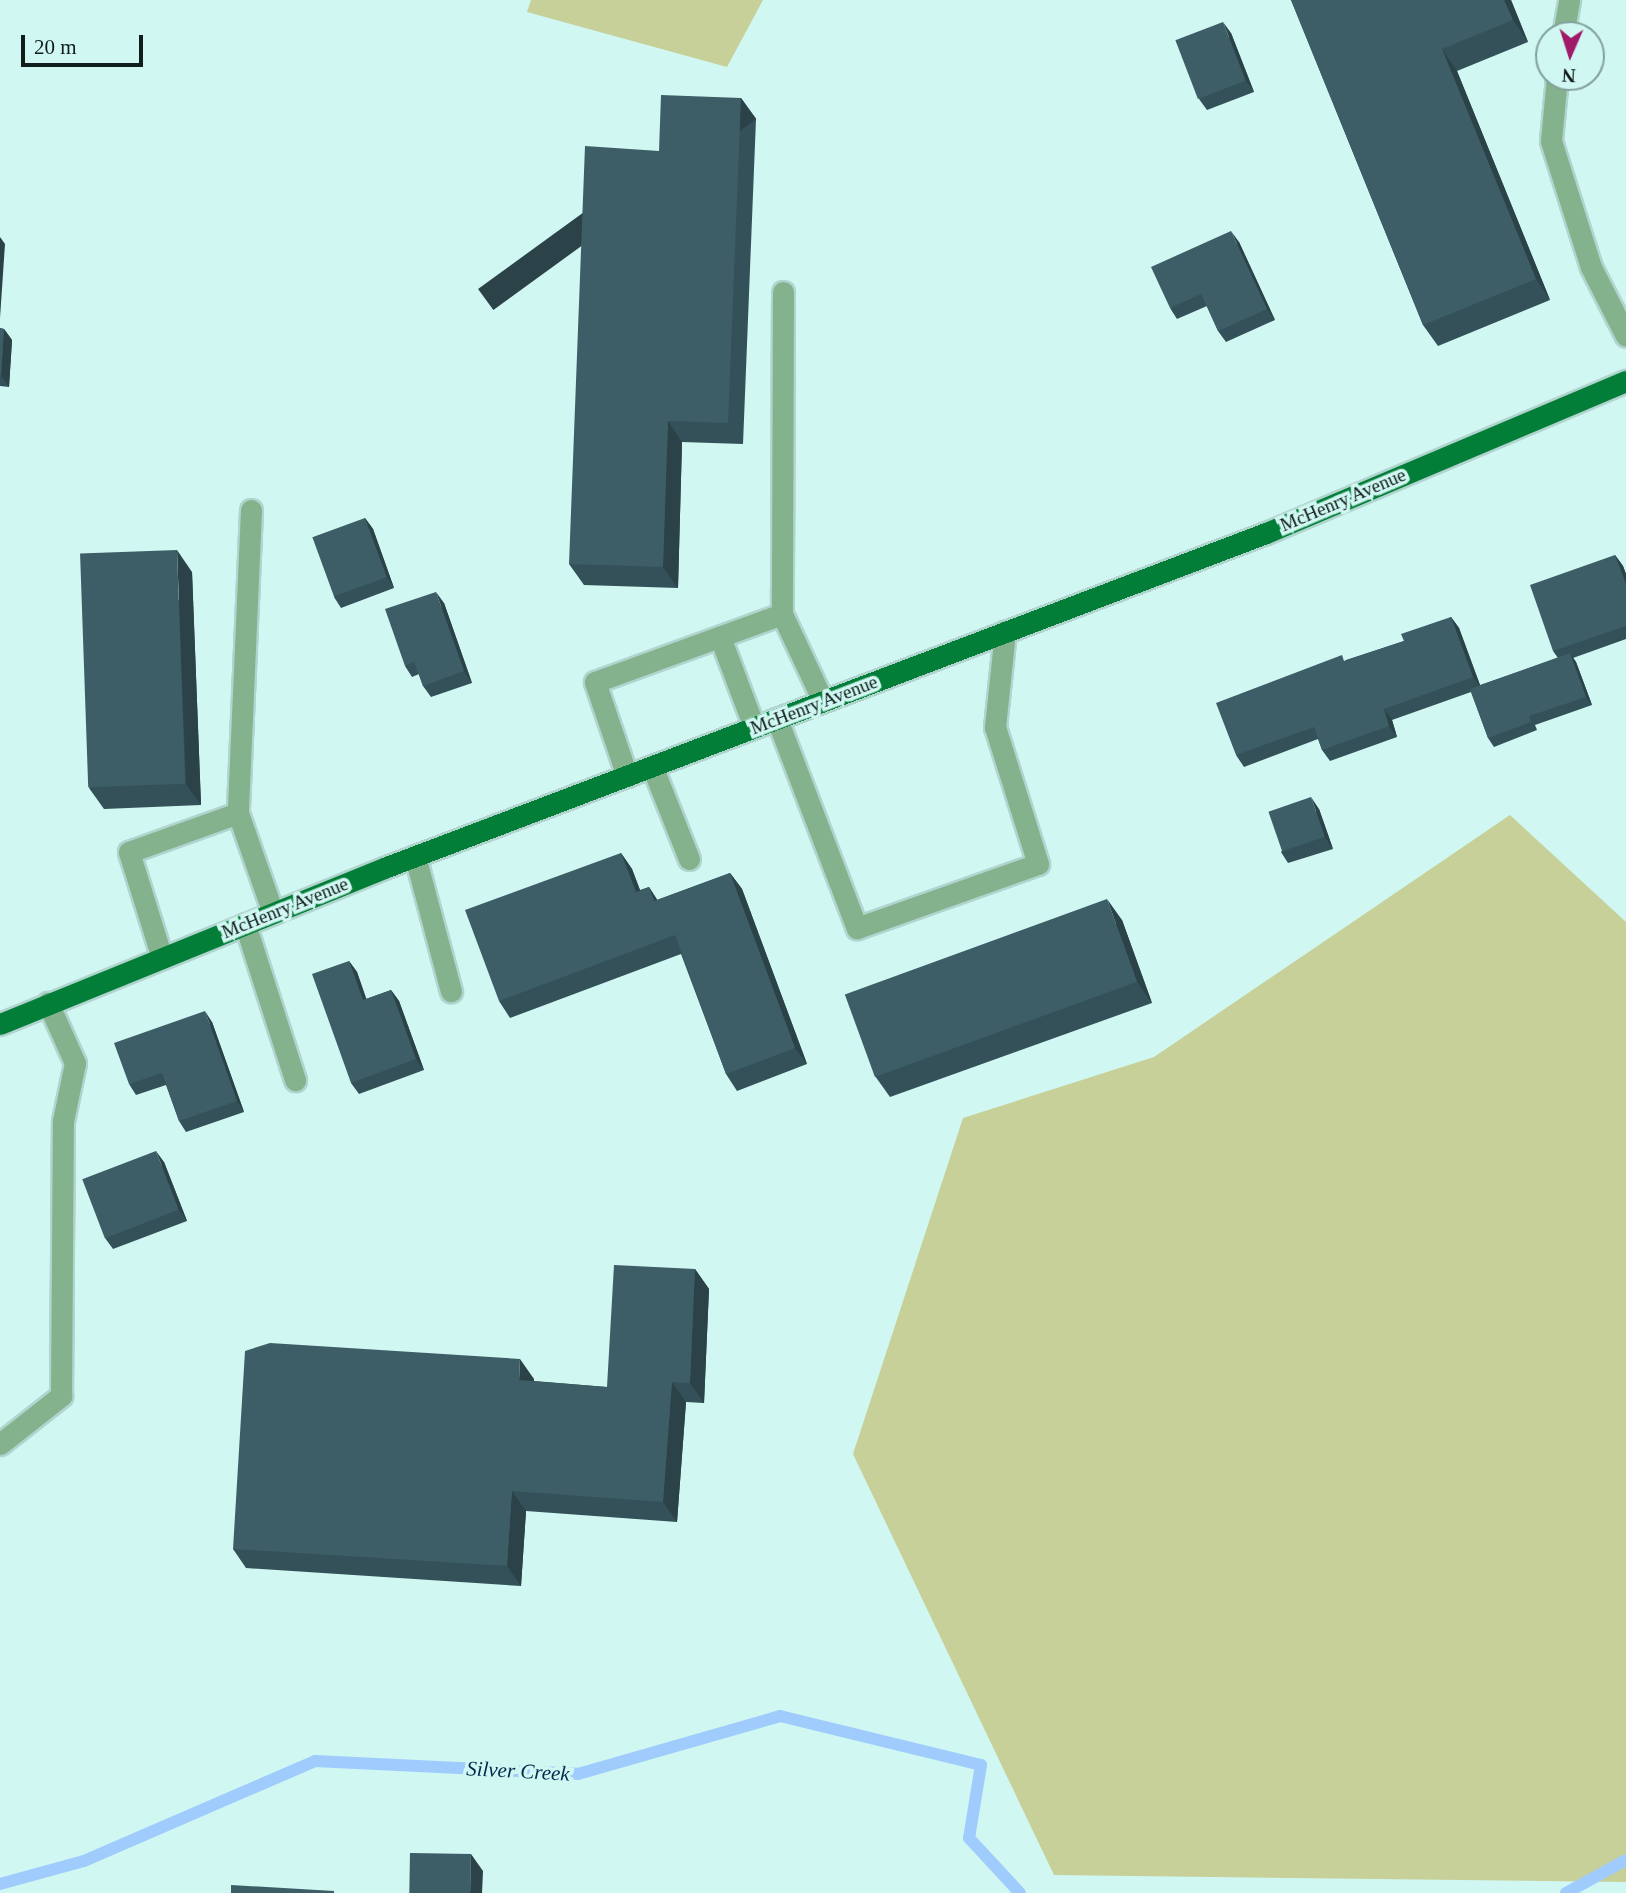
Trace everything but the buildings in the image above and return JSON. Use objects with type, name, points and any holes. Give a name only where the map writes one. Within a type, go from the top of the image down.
[{"type":"main road","name":"McHenry Avenue","points":[[0,1024],[415,856],[1266,533],[1624,387]]},
{"type":"lane","points":[[1565,21],[1569,0]]},
{"type":"lane","points":[[1556,91],[1551,141],[1591,267],[1626,336]]},
{"type":"lane","points":[[783,292],[782,614],[823,701]]},
{"type":"lane","points":[[251,510],[238,813],[272,913]]},
{"type":"lane","points":[[627,776],[595,682],[782,614]]},
{"type":"lane","points":[[777,719],[857,928],[1038,864],[995,727],[1005,632]]},
{"type":"lane","points":[[720,636],[754,727]]},
{"type":"lane","points":[[652,766],[689,859]]},
{"type":"lane","points":[[162,958],[129,852],[238,813]]},
{"type":"lane","points":[[415,856],[452,991]]},
{"type":"lane","points":[[245,924],[295,1080]]},
{"type":"lane","points":[[0,1444],[61,1396],[62,1121],[75,1063],[48,1003]]},
{"type":"green space","points":[[531,0],[763,0],[727,67],[527,12]]},
{"type":"green space","points":[[1510,815],[1626,922],[1626,1882],[1054,1875],[853,1454],[963,1118],[1154,1057]]},
{"type":"waterway","name":"Silver Creek","points":[[0,1884],[84,1861],[315,1761],[578,1774],[780,1716],[981,1765],[969,1838],[1020,1893]]},
{"type":"waterway","name":"Silver Creek","points":[[1566,1893],[1626,1860]]}]
